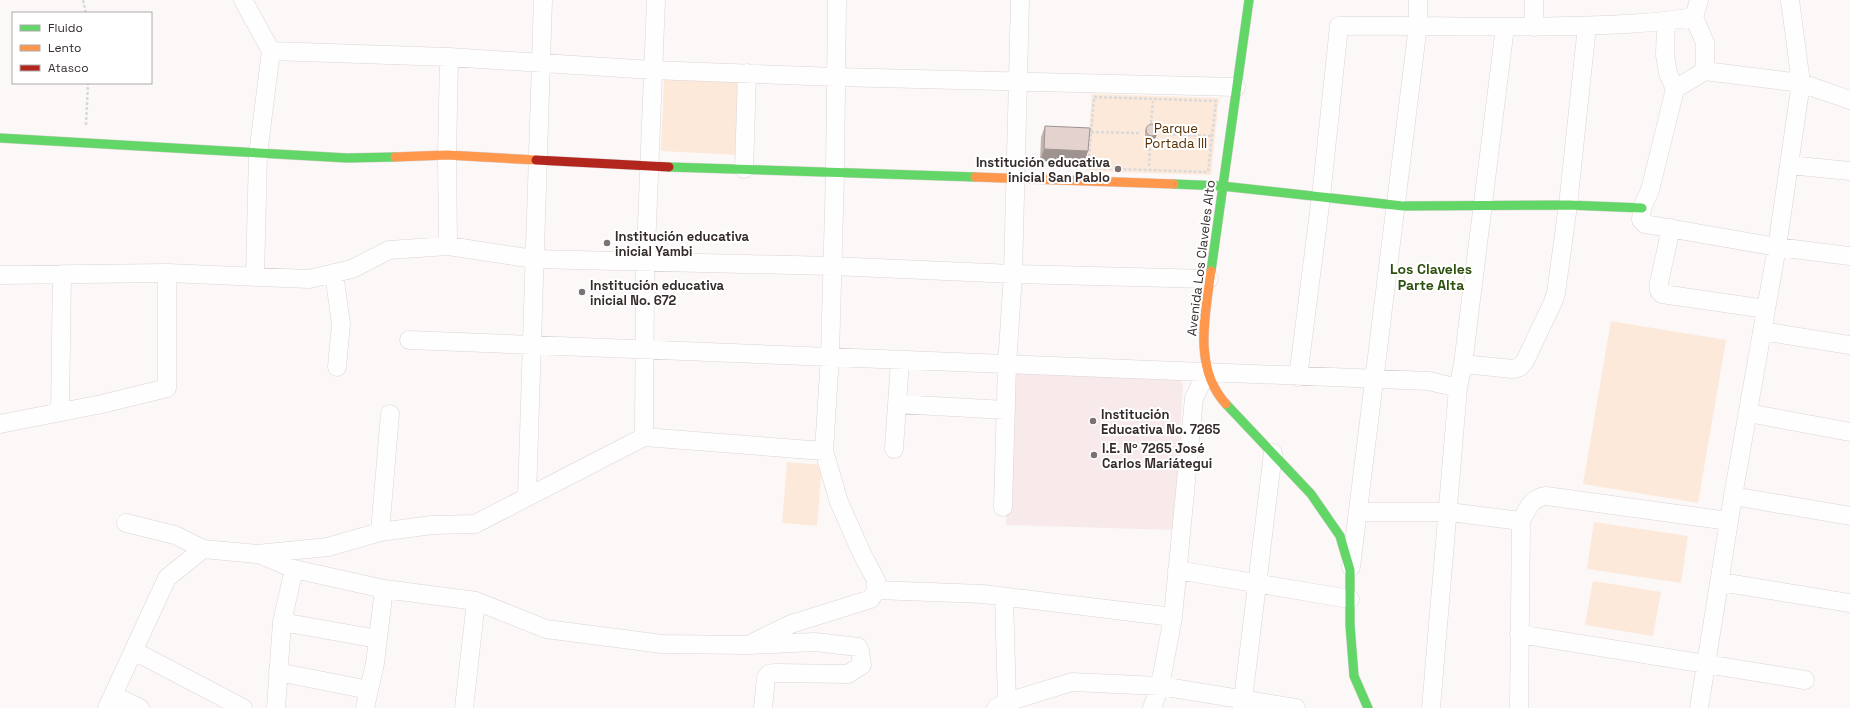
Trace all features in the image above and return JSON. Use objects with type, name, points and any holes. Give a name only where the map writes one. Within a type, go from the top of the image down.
[{"type":"street","points":[[244,0],[271,51],[258,154],[255,277]]},
{"type":"street","points":[[527,496],[543,0]]},
{"type":"street","points":[[644,437],[646,261],[652,70],[656,0]]},
{"type":"street","points":[[748,645],[790,624],[871,599],[876,590],[876,580],[862,554],[839,502],[824,451],[830,356],[833,266],[837,0]]},
{"type":"street","points":[[1003,508],[1007,365],[1013,274],[1020,0]]},
{"type":"street","name":"Avenida Los Claveles Alto","points":[[1249,0],[1209,279],[1203,347],[1207,372],[1220,397],[1311,494],[1340,536],[1350,570],[1350,626],[1354,676],[1368,708]]},
{"type":"street","points":[[1350,570],[1418,25],[1418,0]]},
{"type":"street","points":[[1534,0],[1534,27]]},
{"type":"street","points":[[1699,708],[1733,496],[1777,247],[1801,83],[1788,1]]},
{"type":"street","points":[[1298,377],[1321,197],[1339,26],[1587,26],[1666,22],[1696,8],[1705,43],[1705,71]]},
{"type":"street","points":[[1666,22],[1665,56],[1668,73],[1675,89],[1650,190],[1642,208],[1641,220],[1645,224],[1777,247],[1850,256]]},
{"type":"street","points":[[1463,364],[1513,369],[1520,367],[1525,361],[1556,294],[1568,205],[1587,26]]},
{"type":"street","points":[[1431,708],[1449,512],[1458,388],[1463,364],[1505,27]]},
{"type":"street","points":[[271,51],[449,57],[652,70],[836,77],[1236,87]]},
{"type":"street","points":[[448,246],[446,155],[449,57]]},
{"type":"street","points":[[1675,89],[1705,71],[1801,83],[1850,100]]},
{"type":"street","points":[[744,169],[747,73]]},
{"type":"street","points":[[0,138],[347,158],[446,155],[649,166],[1222,186],[1396,205],[1568,205],[1642,208]]},
{"type":"street","points":[[1789,165],[1850,171]]},
{"type":"street","points":[[1671,228],[1659,283],[1659,290],[1662,294],[1766,309]]},
{"type":"street","points":[[0,275],[167,273],[309,279],[352,270],[389,250],[448,246],[534,259],[833,266],[1013,274],[1209,279]]},
{"type":"street","points":[[0,424],[167,388],[167,273]]},
{"type":"street","points":[[334,273],[341,324],[337,368]]},
{"type":"street","points":[[60,412],[62,274]]},
{"type":"street","points":[[1762,331],[1850,345]]},
{"type":"street","points":[[409,340],[532,346],[830,356],[1298,377],[1429,381],[1458,388]]},
{"type":"street","points":[[894,449],[900,360]]},
{"type":"street","points":[[1152,708],[1160,686],[1172,617],[1194,398],[1207,372]]},
{"type":"street","points":[[897,404],[1006,410]]},
{"type":"street","points":[[1748,413],[1850,432]]},
{"type":"street","points":[[380,532],[390,414]]},
{"type":"street","points":[[126,523],[175,535],[202,549],[257,554],[328,547],[380,532],[432,525],[475,524],[644,437],[824,451]]},
{"type":"street","points":[[1243,704],[1273,453]]},
{"type":"street","points":[[1519,708],[1521,521],[1531,502],[1538,497],[1546,496],[1729,521]]},
{"type":"street","points":[[1733,496],[1850,516]]},
{"type":"street","points":[[1358,512],[1449,512],[1521,521]]},
{"type":"street","points":[[140,708],[110,702],[167,578],[202,549]]},
{"type":"street","points":[[257,554],[294,569],[384,589],[476,600],[546,629],[662,644],[748,645],[815,642],[858,647],[862,665],[848,674],[769,674],[766,678],[763,708]]},
{"type":"street","points":[[276,708],[282,622],[294,569]]},
{"type":"street","points":[[1177,570],[1350,599]]},
{"type":"street","points":[[1720,582],[1850,603]]},
{"type":"street","points":[[365,708],[378,639],[384,589]]},
{"type":"street","points":[[876,590],[983,594],[1172,617]]},
{"type":"street","points":[[1004,597],[1001,705],[1072,682],[1160,686],[1243,704],[1296,708]]},
{"type":"street","points":[[464,708],[476,600]]},
{"type":"street","points":[[282,622],[378,639]]},
{"type":"street","points":[[1519,634],[1805,680]]},
{"type":"street","points":[[134,651],[242,708]]},
{"type":"street","points":[[278,672],[369,690]]},
{"type":"path","points":[[83,0],[86,12]]},
{"type":"path","points":[[86,143],[88,84]]},
{"type":"path","points":[[1094,97],[1216,100],[1208,172],[1088,168],[1091,132],[1094,97]]},
{"type":"path","points":[[1151,122],[1153,98]]},
{"type":"path","points":[[1091,132],[1139,133]]},
{"type":"path","points":[[1163,134],[1212,136]]},
{"type":"path","points":[[1149,170],[1150,146]]},
{"type":"shaded area","name":"I.E. Nº 7265 José Carlos Mariátegui","points":[[1010,370],[1177,377],[1183,384],[1174,530],[1006,525]]},
{"type":"green space","points":[[664,79],[741,82],[738,155],[661,151]]},
{"type":"green space","name":"Parque Portada III","points":[[1092,94],[1219,98],[1211,175],[1086,171]]},
{"type":"green space","points":[[1611,321],[1726,340],[1698,503],[1583,484]]},
{"type":"green space","points":[[787,462],[822,465],[817,526],[782,523]]},
{"type":"green space","points":[[1594,522],[1688,536],[1681,583],[1587,569]]},
{"type":"green space","points":[[1593,581],[1661,592],[1653,636],[1585,625]]},
{"type":"building","points":[[1150,124],[1154,124],[1158,130],[1154,136],[1150,136],[1146,132],[1146,128]]},
{"type":"building","points":[[1045,126],[1090,128],[1088,151],[1044,149]]},
{"type":"traffic: fast","points":[[1211,271],[1249,0]]},
{"type":"traffic: fast","points":[[0,138],[347,158],[395,157]]},
{"type":"traffic: fast","points":[[669,167],[975,177]]},
{"type":"traffic: fast","points":[[1174,184],[1222,186],[1403,206],[1568,205],[1642,208]]},
{"type":"traffic: fast","points":[[1226,404],[1311,494],[1340,536],[1350,570],[1350,625],[1354,676],[1368,708]]},
{"type":"traffic: slow","points":[[395,157],[447,155],[536,160]]},
{"type":"traffic: slow","points":[[975,177],[1174,184]]},
{"type":"traffic: slow","points":[[1211,271],[1204,323],[1205,358],[1209,374],[1216,390],[1226,404]]},
{"type":"traffic: jam","points":[[536,160],[669,167]]},
{"type":"place","name":"Institución educativa inicial San Pablo","points":[[1118,169]]},
{"type":"place","name":"Institución educativa inicial Yambi","points":[[607,243]]},
{"type":"place","name":"Institución educativa inicial No. 672","points":[[582,292]]},
{"type":"place","name":"Institución Educativa No. 7265","points":[[1093,421]]},
{"type":"place","name":"I.E. Nº 7265 José Carlos Mariátegui","points":[[1094,455]]},
{"type":"district","name":"Los Claveles Parte Alta","points":[[1431,278]]}]
